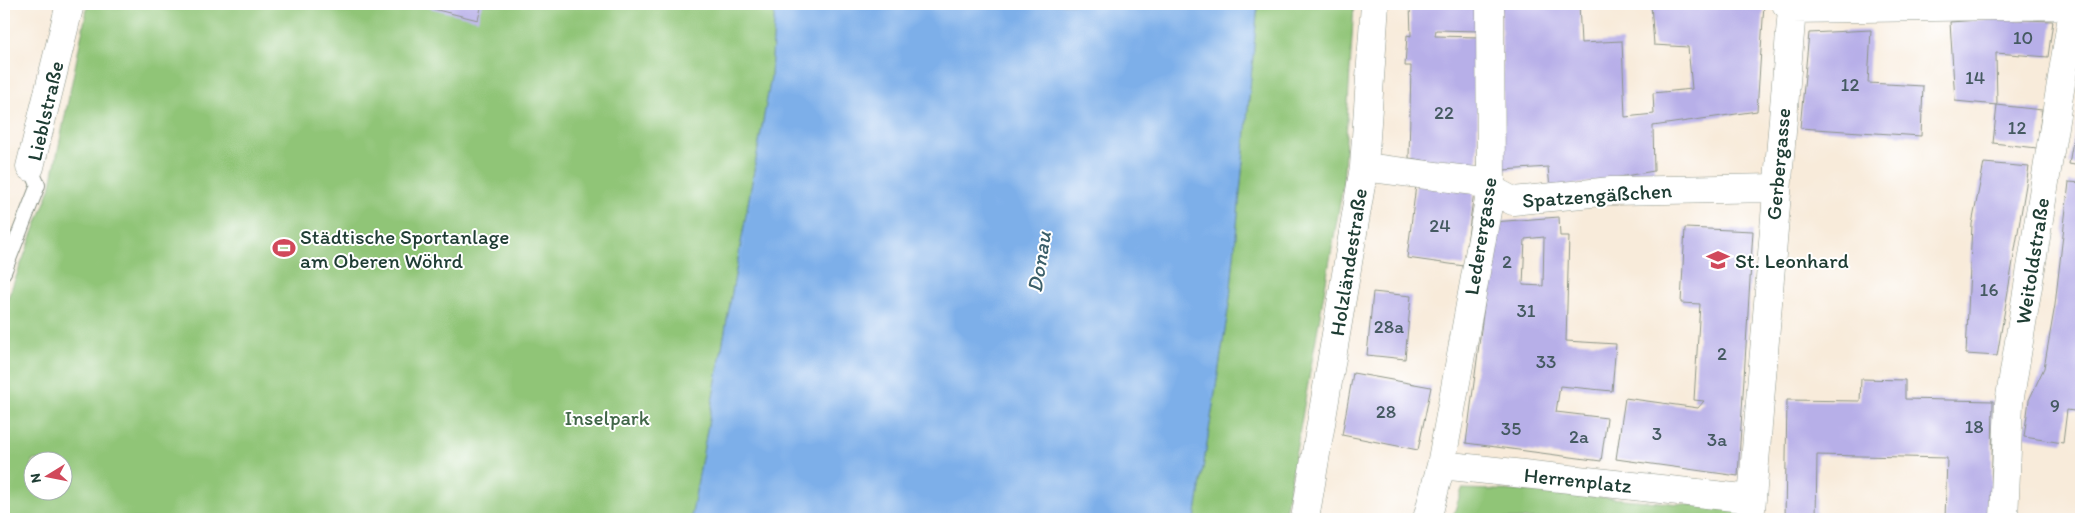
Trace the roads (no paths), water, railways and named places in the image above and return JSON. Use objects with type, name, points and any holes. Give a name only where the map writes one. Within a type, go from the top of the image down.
[{"type":"street","name":"Lieblstraße","points":[[30,167],[70,4]]},
{"type":"street","name":"Holzländestraße","points":[[1305,519],[1364,167],[1375,4]]},
{"type":"street","name":"Lederergasse","points":[[1441,465],[1491,189],[1490,4]]},
{"type":"street","points":[[1789,6],[2074,4]]},
{"type":"street","name":"Weitoldstraße","points":[[2004,519],[2009,403],[2074,4]]},
{"type":"street","name":"Gerbergasse","points":[[1751,509],[1789,6]]},
{"type":"street","name":"Spatzengäßchen","points":[[1364,167],[1475,181],[1513,201],[1611,192],[1776,188]]},
{"type":"street","points":[[1427,519],[1441,465]]},
{"type":"street","name":"Herrenplatz","points":[[1441,465],[1751,509]]},
{"type":"lane","name":"Lieblstraße","points":[[4,272],[38,185],[30,167]]},
{"type":"water","name":"Donau","points":[[775,4],[1258,4],[1230,298],[1195,519],[691,519],[771,77]]},
{"type":"place","name":"Städtische Sportanlage am Oberen Wöhrd","points":[[284,248]]},
{"type":"place","name":"St. Leonhard","points":[[1718,260]]},
{"type":"park label","name":"Inselpark","points":[[607,417]]}]
